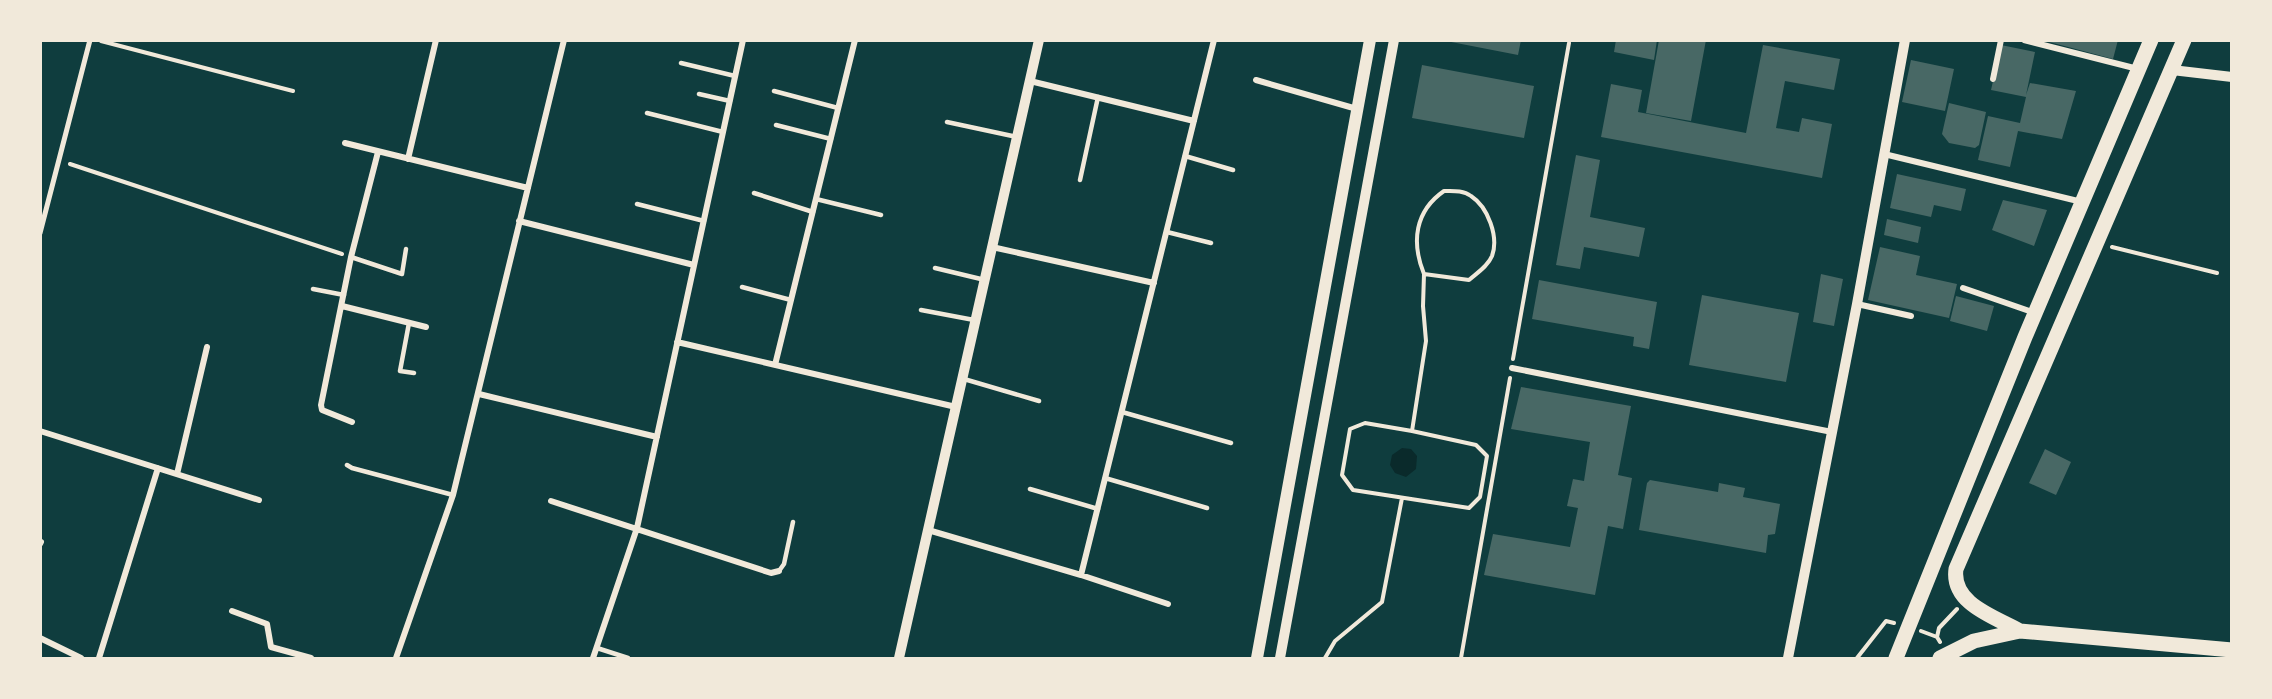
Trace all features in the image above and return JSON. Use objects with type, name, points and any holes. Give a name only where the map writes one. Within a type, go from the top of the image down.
[{"type":"main road","points":[[1257,658],[1370,40]]},
{"type":"main road","points":[[1896,658],[2035,313],[2151,40]]},
{"type":"main road","points":[[2020,631],[1966,601],[1956,584],[1956,569],[2184,40]]},
{"type":"main road","points":[[1943,656],[1974,641],[2020,631],[2232,650]]},
{"type":"street","points":[[40,233],[90,40]]},
{"type":"street","points":[[408,159],[436,40]]},
{"type":"street","points":[[396,658],[453,495],[564,40]]},
{"type":"street","points":[[593,658],[637,528],[743,40]]},
{"type":"street","points":[[775,365],[855,40]]},
{"type":"street","points":[[899,658],[1039,40]]},
{"type":"street","points":[[1081,575],[1214,40]]},
{"type":"street","points":[[1280,658],[1394,40]]},
{"type":"street","points":[[1788,658],[1857,304],[1905,40]]},
{"type":"street","points":[[1993,79],[2001,40]]},
{"type":"street","points":[[2024,40],[2139,70]]},
{"type":"street","points":[[2172,70],[2232,77]]},
{"type":"street","points":[[1256,80],[1357,109]]},
{"type":"street","points":[[1030,81],[1194,121]]},
{"type":"street","points":[[345,143],[528,188]]},
{"type":"street","points":[[352,422],[322,410],[321,405],[351,257],[378,152]]},
{"type":"street","points":[[1884,154],[2082,202]]},
{"type":"street","points":[[519,220],[694,265]]},
{"type":"street","points":[[992,247],[1154,283]]},
{"type":"street","points":[[1963,288],[2035,313]]},
{"type":"street","points":[[1857,304],[1911,316]]},
{"type":"street","points":[[342,306],[426,327]]},
{"type":"street","points":[[677,342],[956,407]]},
{"type":"street","points":[[177,474],[207,347]]},
{"type":"street","points":[[1512,368],[1832,432]]},
{"type":"street","points":[[479,394],[657,436]]},
{"type":"street","points":[[40,431],[259,500]]},
{"type":"street","points":[[99,658],[158,468]]},
{"type":"street","points":[[551,501],[771,573],[779,570]]},
{"type":"street","points":[[928,530],[1081,575],[1168,604]]},
{"type":"street","points":[[232,611],[267,624],[272,647],[311,658]]},
{"type":"street","points":[[40,638],[81,658]]},
{"type":"lane","points":[[681,63],[735,76]]},
{"type":"lane","points":[[774,91],[838,108]]},
{"type":"lane","points":[[699,94],[730,101]]},
{"type":"lane","points":[[1080,180],[1098,97]]},
{"type":"lane","points":[[648,113],[723,132]]},
{"type":"lane","points":[[947,122],[1017,137]]},
{"type":"lane","points":[[776,125],[831,139]]},
{"type":"lane","points":[[1185,156],[1233,170]]},
{"type":"lane","points":[[754,194],[813,212]]},
{"type":"lane","points":[[816,199],[881,215]]},
{"type":"lane","points":[[637,204],[704,221]]},
{"type":"lane","points":[[1167,232],[1211,243]]},
{"type":"lane","points":[[351,257],[402,274],[406,249]]},
{"type":"lane","points":[[935,268],[985,280]]},
{"type":"lane","points":[[742,287],[791,300]]},
{"type":"lane","points":[[313,289],[344,295]]},
{"type":"lane","points":[[921,310],[976,321]]},
{"type":"lane","points":[[409,323],[400,371],[414,373]]},
{"type":"lane","points":[[963,378],[1039,401]]},
{"type":"lane","points":[[1122,412],[1231,443]]},
{"type":"lane","points":[[348,465],[453,495]]},
{"type":"lane","points":[[1106,478],[1208,508]]},
{"type":"lane","points":[[1030,489],[1098,509]]},
{"type":"lane","points":[[779,570],[784,564],[793,522]]},
{"type":"lane","points":[[597,648],[628,658]]},
{"type":"path","points":[[100,40],[293,91]]},
{"type":"path","points":[[1461,658],[1569,43]]},
{"type":"path","points":[[59,160],[351,257]]},
{"type":"path","points":[[1412,431],[1426,341],[1423,306],[1424,274],[1418,248],[1418,231],[1422,213],[1430,201],[1444,191],[1457,190],[1470,195],[1483,206],[1490,223],[1494,240],[1492,256],[1469,280],[1424,274]]},
{"type":"path","points":[[2097,244],[2217,273]]},
{"type":"path","points":[[1365,423],[1412,431],[1476,445],[1487,456],[1480,497],[1469,508],[1353,490],[1342,475],[1350,429],[1365,423]]},
{"type":"path","points":[[1325,658],[1335,641],[1382,602],[1402,498]]},
{"type":"path","points":[[1943,656],[1937,637],[1939,627],[1966,601]]},
{"type":"path","points":[[1857,658],[1886,621],[1937,637]]},
{"type":"water","points":[[1402,448],[1411,449],[1417,456],[1416,469],[1406,477],[1395,473],[1390,465],[1392,455]]},
{"type":"building","points":[[1441,40],[1521,40],[1518,55]]},
{"type":"building","points":[[1616,40],[1657,40],[1654,60],[1614,52]]},
{"type":"building","points":[[1659,40],[1706,40],[1691,121],[1646,113]]},
{"type":"building","points":[[2042,40],[2118,40],[2113,59]]},
{"type":"building","points":[[1763,45],[1840,59],[1834,90],[1785,81],[1776,128],[1799,132],[1802,118],[1832,124],[1822,178],[1601,137],[1611,84],[1642,90],[1638,112],[1746,133]]},
{"type":"building","points":[[2001,45],[2035,52],[2026,95],[2030,83],[2076,91],[2062,139],[2018,131],[2010,167],[1978,160],[1988,116],[2020,123],[2026,97],[1991,90]]},
{"type":"building","points":[[1911,60],[1954,69],[1945,111],[1902,102]]},
{"type":"building","points":[[1422,65],[1534,86],[1524,138],[1412,118]]},
{"type":"building","points":[[1949,103],[1986,112],[1979,145],[1975,148],[1949,143],[1942,134]]},
{"type":"building","points":[[1576,155],[1600,160],[1590,217],[1645,228],[1639,257],[1584,247],[1580,269],[1556,265]]},
{"type":"building","points":[[1897,174],[1966,189],[1961,211],[1934,205],[1931,217],[1890,208]]},
{"type":"building","points":[[2003,200],[2047,210],[2034,246],[1992,230]]},
{"type":"building","points":[[1887,219],[1921,227],[1918,243],[1884,235]]},
{"type":"building","points":[[1880,247],[1920,256],[1916,275],[1957,284],[1949,318],[1868,300]]},
{"type":"building","points":[[1821,274],[1843,279],[1834,326],[1813,322]]},
{"type":"building","points":[[1539,280],[1657,302],[1649,349],[1633,346],[1634,337],[1532,319]]},
{"type":"building","points":[[1702,295],[1799,313],[1786,382],[1689,365]]},
{"type":"building","points":[[1956,296],[1994,306],[1987,331],[1950,321]]},
{"type":"building","points":[[1521,387],[1631,406],[1618,475],[1632,478],[1623,529],[1608,526],[1595,595],[1484,575],[1493,534],[1570,547],[1578,508],[1567,506],[1573,479],[1584,481],[1590,442],[1511,429]]},
{"type":"building","points":[[2045,449],[2071,462],[2056,495],[2029,483]]},
{"type":"building","points":[[1650,480],[1718,492],[1719,483],[1745,488],[1743,497],[1780,504],[1775,534],[1768,535],[1766,553],[1639,530],[1647,483]]}]
